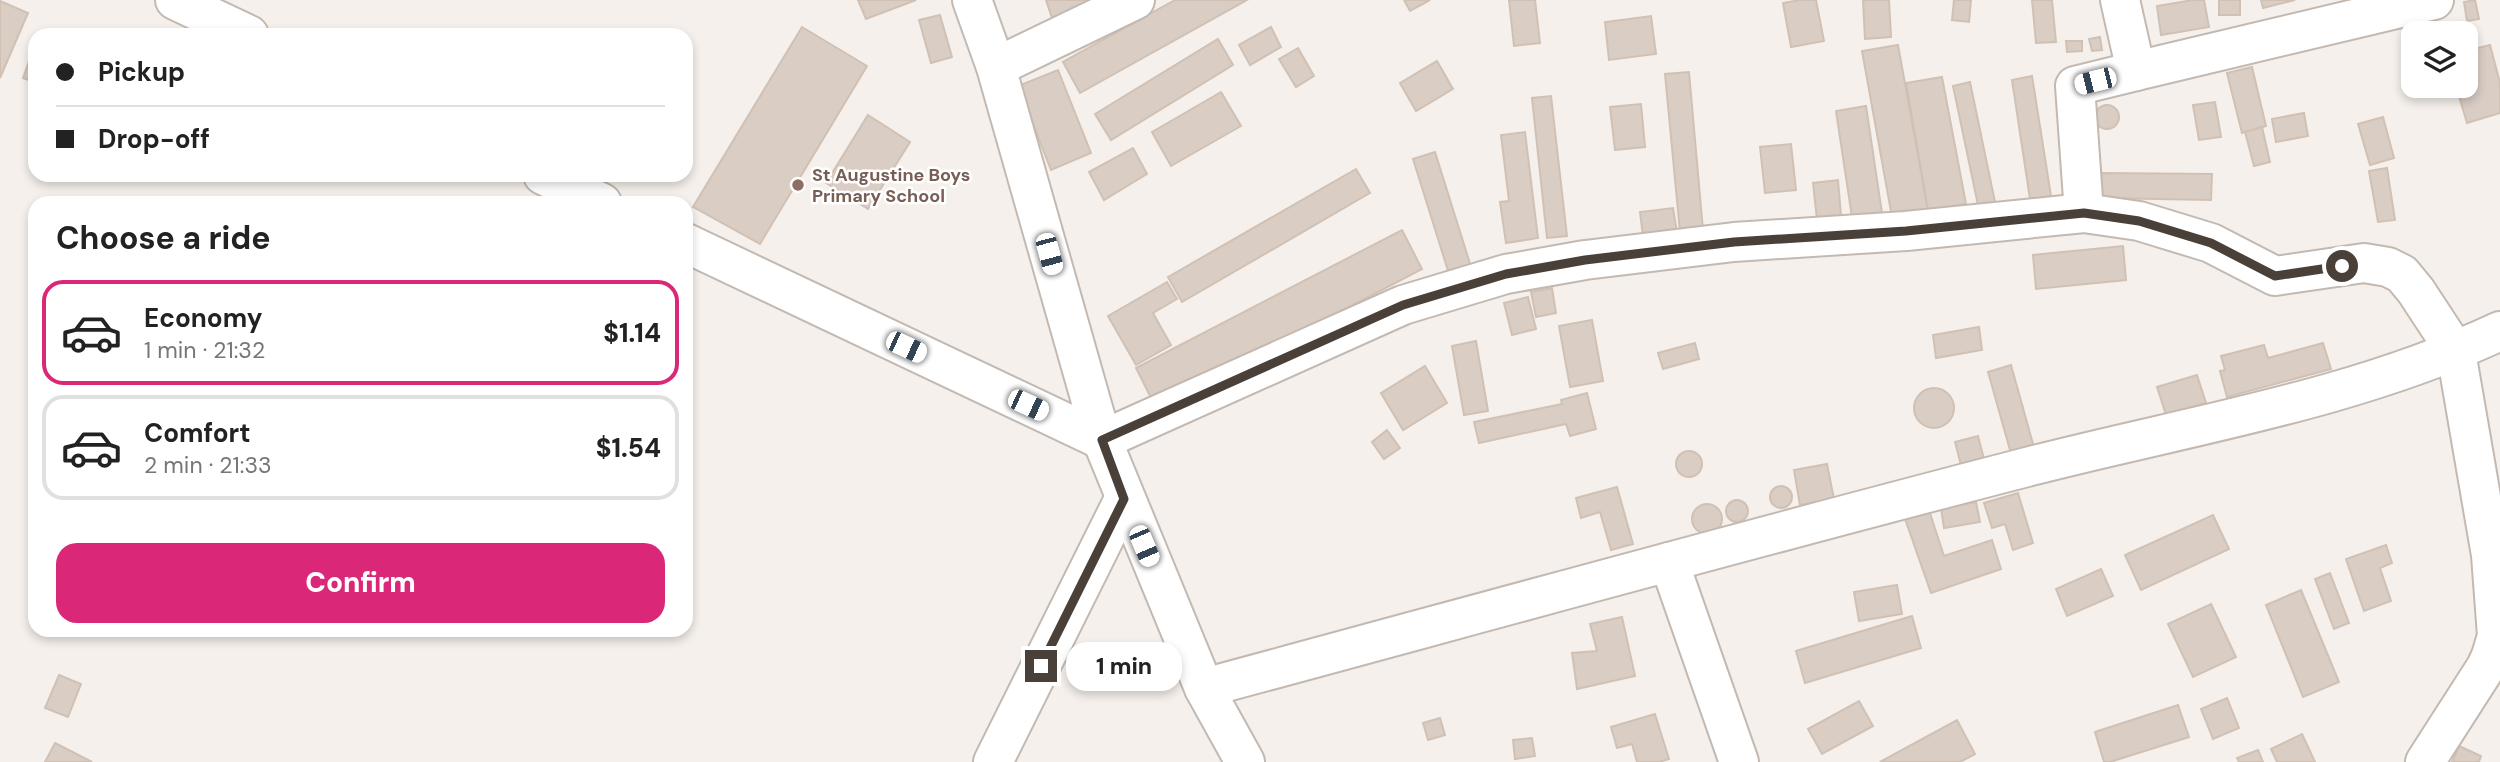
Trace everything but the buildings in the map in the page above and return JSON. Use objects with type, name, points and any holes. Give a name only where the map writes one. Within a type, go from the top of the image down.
[{"type":"street","points":[[175,0],[234,28]]},
{"type":"street","points":[[972,0],[996,67],[1102,440],[1204,688],[1245,762]]},
{"type":"street","points":[[996,67],[1135,0]]},
{"type":"street","points":[[2119,0],[2136,71]]},
{"type":"street","points":[[2084,213],[2075,86],[2434,0]]},
{"type":"street","points":[[558,182],[587,196]]},
{"type":"street","points":[[693,246],[1102,440],[1403,305],[1506,274],[1585,260],[1734,242],[1906,231],[2084,213],[2139,221],[2211,243],[2275,276],[2364,262],[2388,268],[2402,274],[2416,291],[2456,352],[2491,555],[2497,636],[2491,656],[2425,762]]},
{"type":"street","points":[[1204,688],[2029,466],[2317,397],[2456,352],[2500,331]]},
{"type":"street","points":[[993,762],[1124,499]]},
{"type":"street","points":[[1669,562],[1738,762]]},
{"type":"place","name":"St Augustine Boys Primary School","points":[[798,185]]},
{"type":"route","points":[[1041,666],[1124,499],[1102,440],[1403,305],[1506,274],[1585,260],[1734,242],[1906,231],[2084,213],[2139,221],[2211,243],[2275,276],[2342,266]]}]
